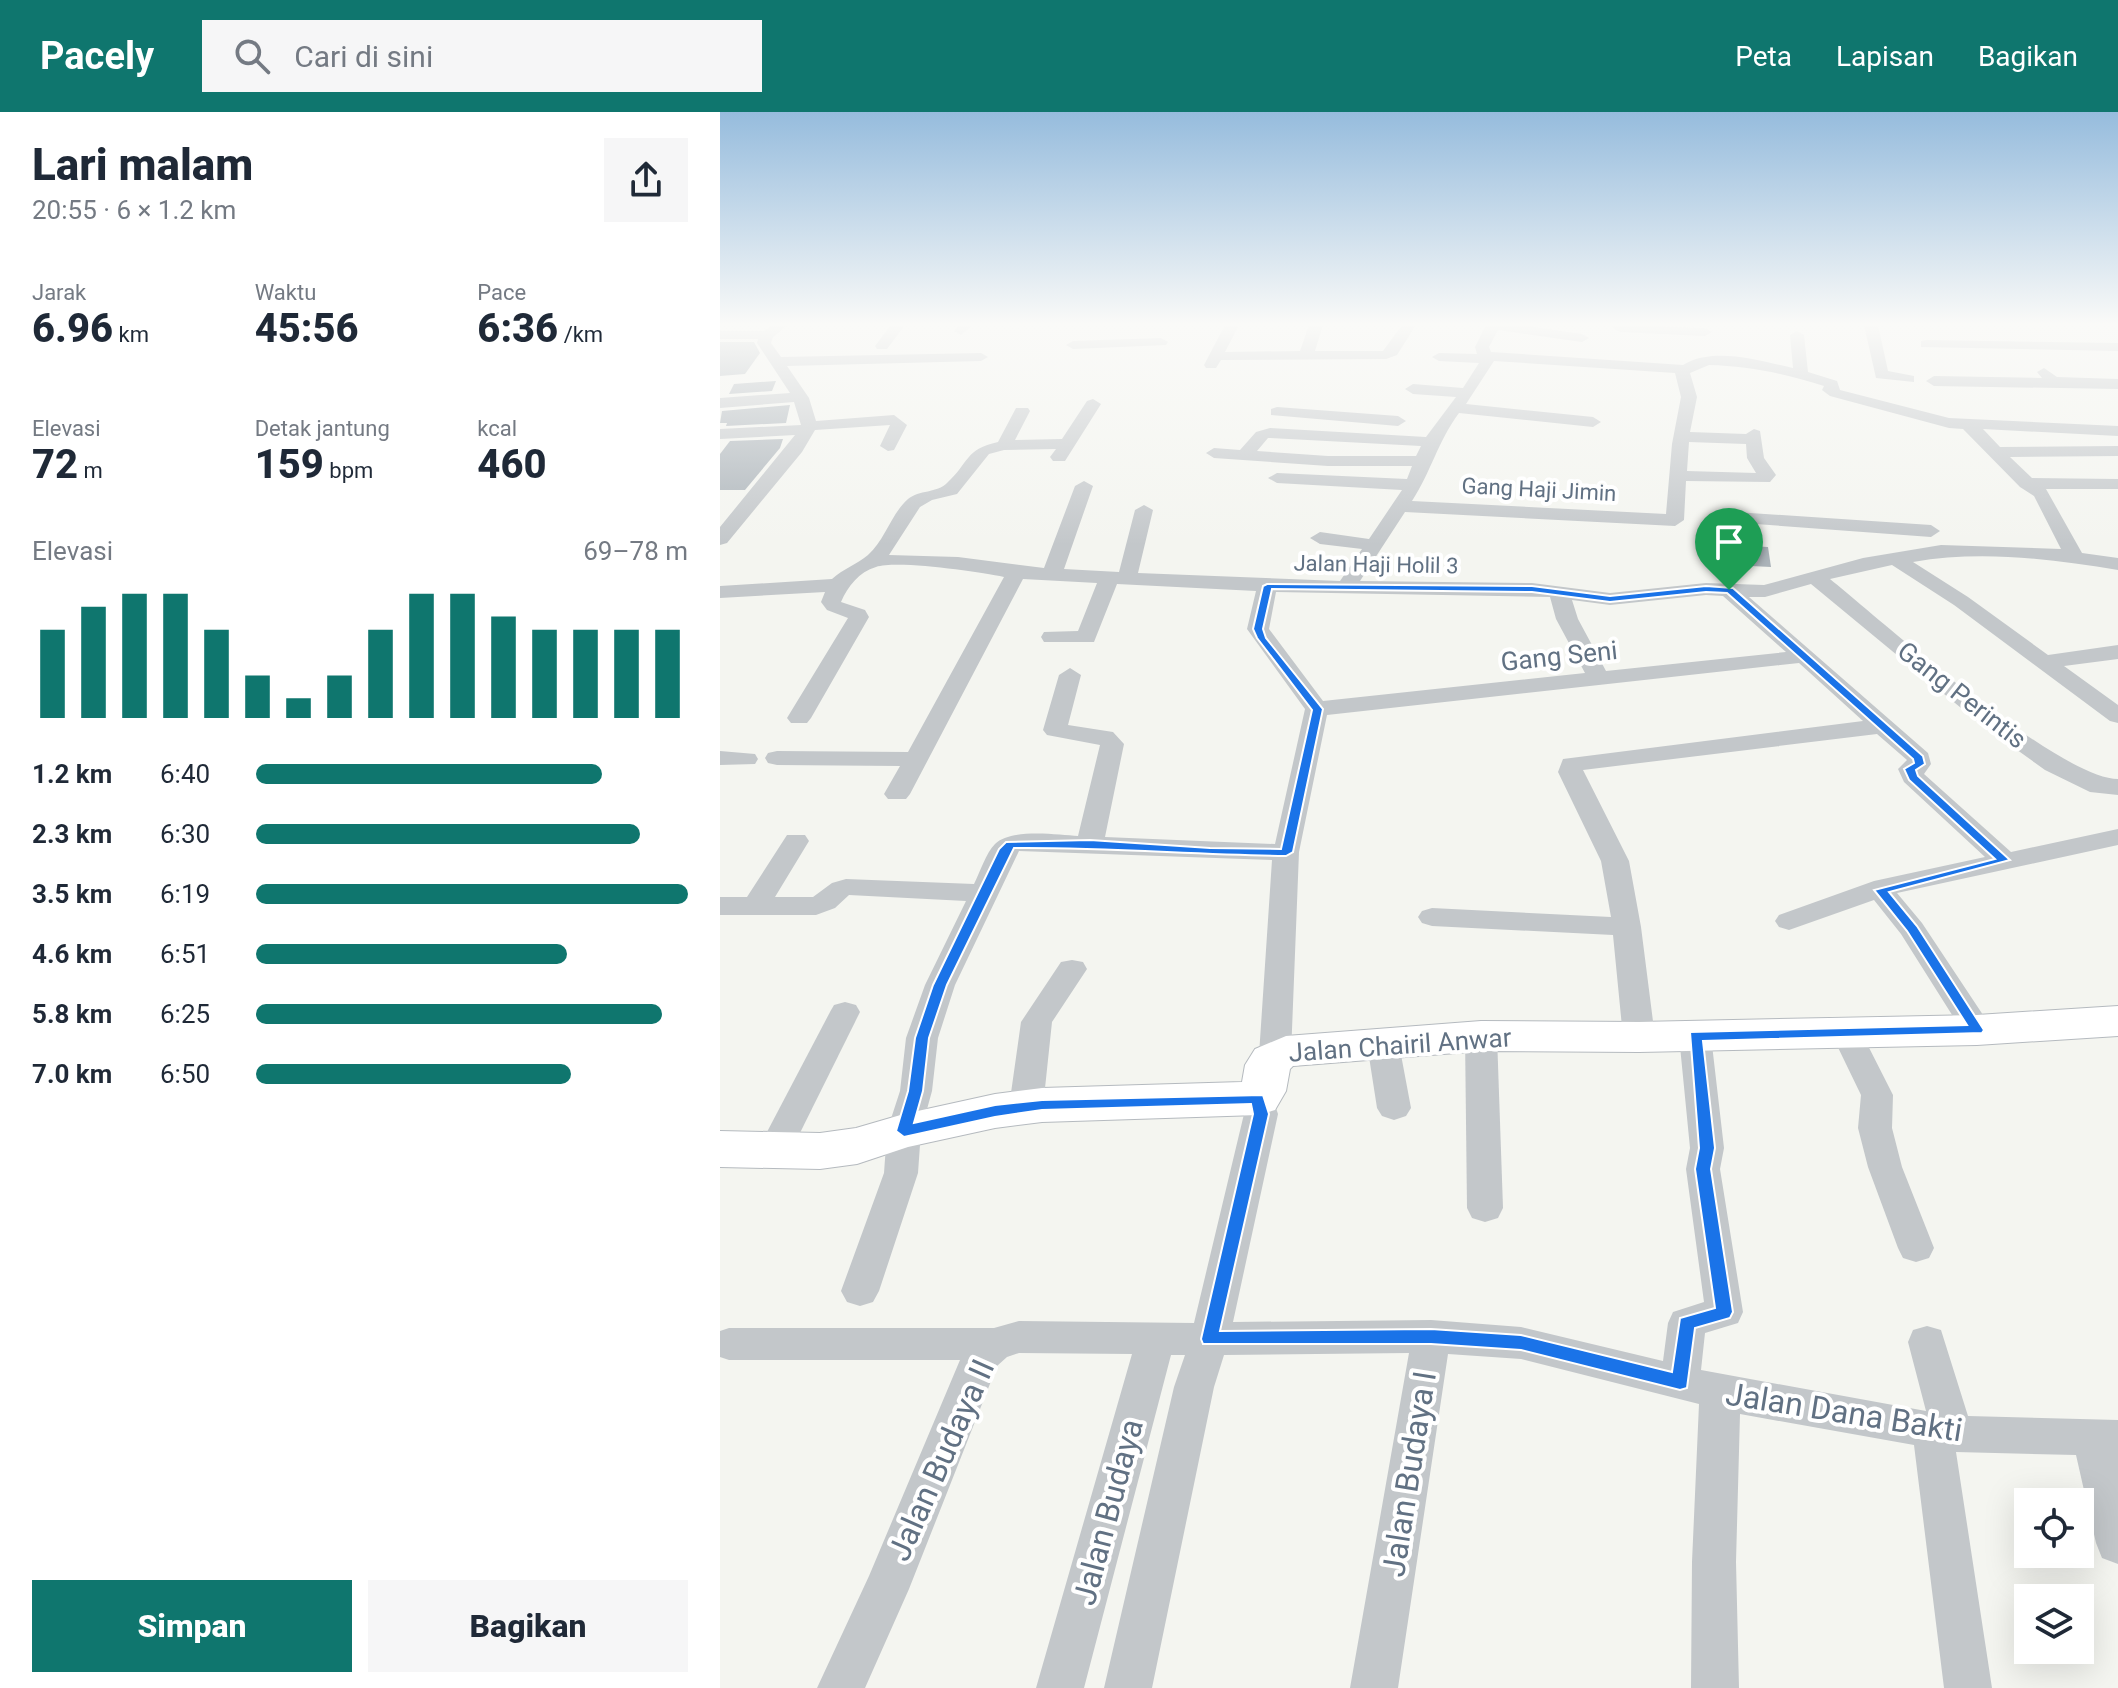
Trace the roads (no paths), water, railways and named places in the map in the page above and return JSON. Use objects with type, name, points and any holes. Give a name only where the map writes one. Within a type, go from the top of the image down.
[{"type":"street","points":[[720,403],[779,399]]},
{"type":"street","points":[[720,539],[796,448],[808,428],[800,399]]},
{"type":"street","points":[[1277,412],[1428,423],[1456,408],[1463,399]]},
{"type":"street","points":[[1681,437],[1755,436],[1752,452],[1757,466],[1767,475],[1764,478],[1679,476],[1681,437],[1689,399]]},
{"type":"street","points":[[1946,399],[2026,483],[2041,493],[2074,556]]},
{"type":"street","points":[[1056,461],[1093,404]]},
{"type":"street","points":[[2028,406],[2044,428]]},
{"type":"street","points":[[720,434],[898,422],[914,407]]},
{"type":"street","points":[[1456,408],[1593,422]]},
{"type":"street","points":[[1004,445],[1022,411]]},
{"type":"street","points":[[888,446],[898,422]]},
{"type":"street","points":[[1345,589],[1414,485],[1432,442],[1428,423]]},
{"type":"street","points":[[1969,425],[2118,431]]},
{"type":"street","points":[[1245,455],[1262,435],[1274,432],[1432,442]]},
{"type":"street","points":[[799,718],[859,617],[831,602],[838,585],[849,574],[874,560],[918,499],[951,490],[983,450],[1004,445],[1067,444]]},
{"type":"street","points":[[1995,452],[2118,451]]},
{"type":"street","points":[[1214,453],[1328,461],[1423,461]]},
{"type":"street","name":"Gang Haji Jimin","points":[[1399,506],[1675,520],[1679,476]]},
{"type":"street","points":[[1277,478],[1414,485]]},
{"type":"street","points":[[2026,483],[2118,484]]},
{"type":"street","points":[[1053,572],[1084,486]]},
{"type":"street","points":[[1923,506],[1941,551]]},
{"type":"street","points":[[1052,637],[1086,637],[1118,579],[1144,510]]},
{"type":"street","points":[[1735,518],[1931,531]]},
{"type":"street","points":[[1320,538],[1373,545]]},
{"type":"street","points":[[1846,547],[1863,564]]},
{"type":"street","name":"Jalan Haji Holil 3","points":[[874,560],[958,563],[1016,573],[1053,572],[1118,579],[1345,589],[1495,588],[1610,599],[1694,590],[1765,591],[1863,564],[1941,551],[2047,553],[2118,564]]},
{"type":"street","points":[[2047,553],[2118,586]]},
{"type":"street","points":[[1894,558],[1961,601],[2118,716]]},
{"type":"street","points":[[897,794],[1016,573]]},
{"type":"street","name":"Gang Perintis","points":[[1817,579],[1986,717],[2054,765],[2099,787],[2118,787]]},
{"type":"street","points":[[720,592],[838,585]]},
{"type":"street","points":[[1267,586],[1258,629],[1317,709],[1286,852],[1275,1055]]},
{"type":"street","points":[[1729,590],[1919,758],[1919,764],[1910,769],[1913,777],[2004,860]]},
{"type":"street","points":[[1559,592],[1567,619],[1600,680]]},
{"type":"street","points":[[2042,662],[2118,652]]},
{"type":"street","name":"Gang Seni","points":[[1317,709],[1807,656]]},
{"type":"street","points":[[1070,675],[1055,730],[1097,735],[1111,740],[1112,744],[1090,843]]},
{"type":"street","points":[[1639,1037],[1627,927],[1615,861],[1570,768],[1579,762],[1881,726]]},
{"type":"street","points":[[720,758],[746,759]]},
{"type":"street","points":[[777,758],[916,759]]},
{"type":"street","points":[[1789,921],[1880,890],[2004,860],[2117,838]]},
{"type":"street","points":[[756,906],[796,841]]},
{"type":"street","points":[[860,1291],[901,1173],[904,1131],[916,1091],[927,1025],[940,985],[1005,849],[1011,845],[1090,843],[1210,852],[1286,852]]},
{"type":"street","points":[[720,906],[822,905],[836,890],[846,887],[986,893]]},
{"type":"street","points":[[1880,890],[1912,929],[1977,1030]]},
{"type":"street","points":[[1432,917],[1627,927]]},
{"type":"street","points":[[1026,1107],[1037,1022],[1072,969]]},
{"type":"street","points":[[774,1151],[845,1012]]},
{"type":"street","name":"Jalan Chairil Anwar","points":[[1258,1098],[1265,1090],[1267,1063],[1275,1055],[1286,1051],[1481,1036],[1639,1037],[1977,1030],[2118,1021]]},
{"type":"street","points":[[1847,1033],[1877,1095],[1875,1128],[1885,1167],[1916,1248]]},
{"type":"street","points":[[1481,1036],[1485,1208]]},
{"type":"street","points":[[1695,1036],[1707,1148],[1703,1169],[1724,1312],[1687,1323],[1700,1387],[1714,1562],[1715,1688]]},
{"type":"street","points":[[1383,1044],[1394,1108]]},
{"type":"street","points":[[720,1149],[820,1151],[857,1146],[904,1131],[1026,1107],[1085,1102],[1258,1098]]},
{"type":"street","name":"Jalan Budaya","points":[[1128,1688],[1194,1387],[1210,1339],[1261,1114],[1258,1098]]},
{"type":"street","name":"Jalan Dana Bakti","points":[[1431,1336],[1521,1343],[1700,1387],[1943,1431],[2106,1438]]},
{"type":"street","name":"Jalan Budaya I","points":[[1210,1339],[1431,1336],[1374,1688]]},
{"type":"street","name":"Jalan Budaya II","points":[[841,1688],[886,1589],[981,1356],[994,1344],[1019,1337],[1210,1339]]},
{"type":"street","name":"Jalan Budaya","points":[[1060,1688],[1156,1337]]},
{"type":"street","points":[[1927,1342],[1943,1431],[1968,1688]]},
{"type":"street","points":[[729,1344],[994,1344]]},
{"type":"street","points":[[2106,1438],[2118,1543]]}]
